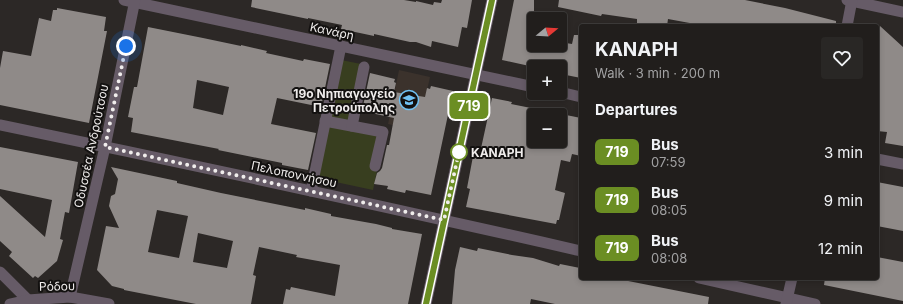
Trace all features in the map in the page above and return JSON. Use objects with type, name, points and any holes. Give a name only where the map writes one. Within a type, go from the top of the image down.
[{"type":"street","points":[[426,304],[492,0]]},
{"type":"street","points":[[847,24],[850,0],[903,12]]},
{"type":"street","name":"Κανάρη","points":[[131,1],[527,86]]},
{"type":"street","name":"Οδυσσέα Ανδρούτσου","points":[[70,297],[105,147],[131,1]]},
{"type":"street","points":[[311,191],[341,46]]},
{"type":"street","points":[[352,126],[364,67]]},
{"type":"street","points":[[567,94],[579,97]]},
{"type":"street","points":[[325,122],[383,132],[375,166]]},
{"type":"street","name":"Πελοποννήσου","points":[[0,125],[311,191],[579,251]]},
{"type":"street","points":[[879,159],[903,164]]},
{"type":"street","name":"Ρόδου","points":[[0,272],[28,300]]},
{"type":"street","points":[[708,280],[787,301],[815,304]]},
{"type":"street","points":[[787,301],[792,280]]},
{"type":"street","name":"Ρόδου","points":[[10,304],[28,300],[70,297],[110,304]]},
{"type":"shaded area","name":"19ο Νηπιαγωγείο Πετρούπολης","points":[[399,70],[430,77],[418,131],[388,124]]},
{"type":"green space","points":[[341,60],[366,65],[355,123],[385,130],[373,190],[317,178]]},
{"type":"building","points":[[252,0],[404,0],[433,5],[434,2],[441,3],[442,0],[472,0],[467,28],[462,27],[458,47],[432,41],[431,47],[416,42],[374,34],[374,36],[341,29],[342,25],[251,7]]},
{"type":"building","points":[[514,0],[534,0],[534,12],[527,12],[527,52],[567,52],[567,43],[572,44],[574,35],[579,35],[579,78],[567,75],[567,60],[527,60],[527,65],[502,60]]},
{"type":"building","points":[[559,0],[745,0],[836,21],[836,24],[695,24],[668,19],[667,24],[641,24],[637,23],[637,19],[602,14],[601,16],[558,7]]},
{"type":"building","points":[[57,8],[106,17],[104,31],[107,31],[89,123],[0,105],[0,68],[3,51],[31,56],[39,18],[51,21],[53,10],[57,10]]},
{"type":"building","points":[[880,26],[903,47],[903,146],[885,143],[887,132],[879,131]]},
{"type":"building","points":[[148,27],[241,45],[267,51],[266,53],[303,61],[304,59],[330,64],[321,107],[277,98],[271,124],[316,133],[308,170],[218,150],[219,149],[131,132],[133,118],[128,117],[134,87],[137,87]],"holes":[[[197,80],[229,87],[223,115],[193,108]]]},
{"type":"building","points":[[370,73],[395,79],[394,82],[396,83],[394,92],[425,97],[427,88],[430,89],[431,86],[453,91],[431,195],[406,190],[405,193],[387,189],[388,186],[374,184],[377,173],[382,168],[387,145],[389,145],[394,118],[362,111]]},
{"type":"building","points":[[492,98],[531,108],[527,108],[527,148],[567,148],[567,115],[579,118],[579,156],[572,154],[570,162],[561,160],[555,190],[565,193],[559,220],[557,220],[556,224],[466,207],[470,189],[467,188],[474,151],[480,153]]},
{"type":"building","points":[[0,147],[78,162],[69,213],[65,212],[60,239],[63,240],[57,261],[38,278],[35,276],[33,278],[9,256],[12,252],[0,241],[0,196],[45,237],[52,200],[0,189]]},
{"type":"building","points":[[111,167],[177,181],[177,183],[221,193],[305,210],[305,208],[331,214],[331,216],[422,234],[408,304],[283,304],[286,289],[290,290],[291,287],[335,296],[340,265],[296,257],[297,255],[259,247],[253,275],[256,276],[251,304],[196,304],[124,290],[112,286],[97,270],[106,226],[119,228],[109,206],[111,196],[115,194],[118,179]],"holes":[[[157,210],[188,216],[179,258],[148,252]],[[198,233],[233,241],[227,268],[193,262]]]},
{"type":"building","points":[[879,182],[903,187],[903,231],[879,226]]},
{"type":"building","points":[[460,247],[477,251],[478,248],[533,258],[559,266],[560,264],[579,268],[579,280],[623,280],[709,297],[708,304],[555,304],[531,299],[530,304],[452,304],[455,270]]},
{"type":"building","points":[[879,257],[903,262],[903,301],[824,285],[825,280],[879,280]]},
{"type":"bus line","name":"719","points":[[426,304],[492,0]]},
{"type":"place","name":"19ο Νηπιαγωγείο Πετρούπολης","points":[[409,100]]},
{"type":"place","name":"ΚΑΝΑΡΗ","points":[[459,152]]},
{"type":"route","points":[[126,46],[105,147],[444,220],[460,147],[459,152]]}]
